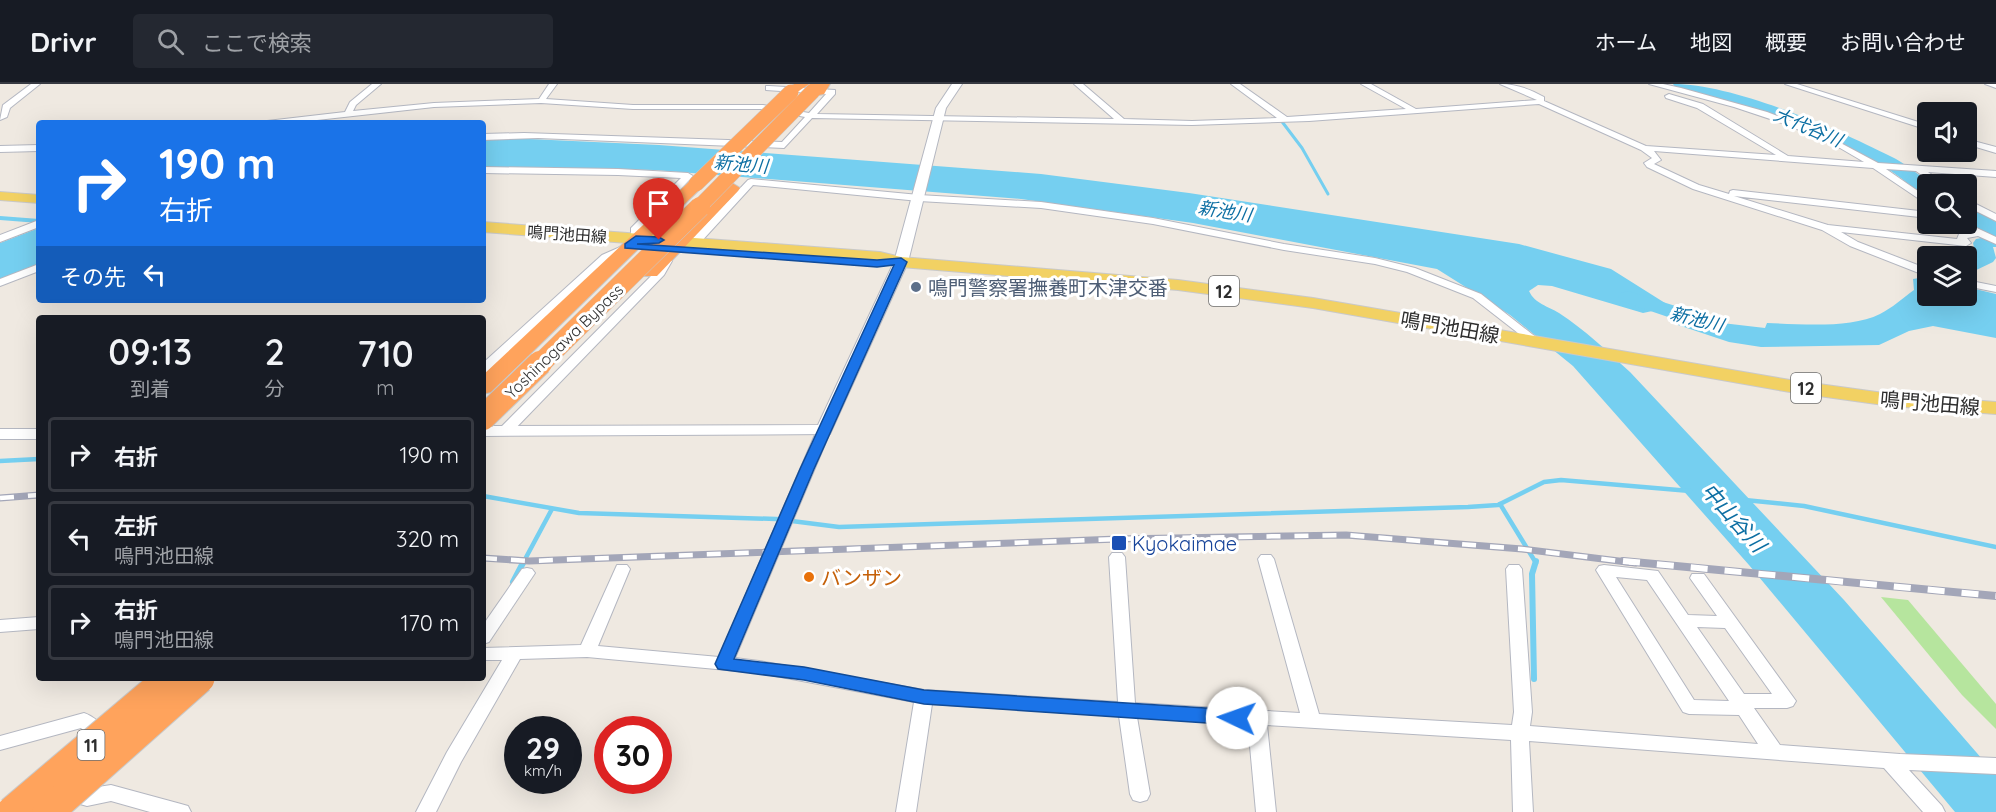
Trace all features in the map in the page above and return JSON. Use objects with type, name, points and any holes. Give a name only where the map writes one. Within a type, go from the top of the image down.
[{"type":"highway","points":[[486,384],[696,184],[758,121],[810,87]]},
{"type":"highway","points":[[486,430],[650,272],[684,244],[732,188],[801,117],[810,87]]},
{"type":"highway","name":"Yoshinogawa Bypass","points":[[486,397],[631,261],[810,87]]},
{"type":"highway","name":"Yoshinogawa Bypass","points":[[486,415],[645,263],[810,87]]},
{"type":"highway","name":"11","points":[[12,812],[166,681]]},
{"type":"highway","name":"11","points":[[48,812],[196,681]]},
{"type":"main road","points":[[0,191],[36,194]]},
{"type":"main road","points":[[0,196],[36,199]]},
{"type":"main road","name":"鳴門池田線","points":[[486,227],[632,243]]},
{"type":"main road","name":"鳴門池田線","points":[[486,234],[684,244],[877,263],[901,262],[1178,285],[1313,303],[1880,399],[1996,408]]},
{"type":"street","points":[[0,118],[4,115],[3,106],[36,84]]},
{"type":"street","points":[[348,114],[359,98],[377,84]]},
{"type":"street","points":[[541,100],[553,84]]},
{"type":"street","points":[[724,664],[824,430],[901,262],[944,103],[957,84]]},
{"type":"street","points":[[1078,84],[1122,122]]},
{"type":"street","points":[[1235,84],[1286,120]]},
{"type":"street","points":[[1365,84],[1414,111]]},
{"type":"street","points":[[1504,84],[1531,93],[1541,99],[1540,102]]},
{"type":"street","points":[[1653,84],[1778,118],[1804,128],[1879,166],[1917,194]]},
{"type":"street","points":[[1789,84],[1917,125]]},
{"type":"street","points":[[1989,84],[1996,86]]},
{"type":"street","points":[[486,137],[520,134],[592,138],[729,140],[784,145],[832,92],[771,86],[763,107]]},
{"type":"street","points":[[1668,87],[1665,93],[1667,95],[1700,106],[1787,159]]},
{"type":"street","points":[[294,120],[455,103],[541,100],[633,106],[763,107],[812,116],[1122,122],[1286,120],[1540,102],[1644,148],[1657,160],[1648,163],[1650,165],[1682,182],[1717,195],[1826,228],[1966,243],[1961,238],[1963,236],[1988,238]]},
{"type":"street","points":[[1977,144],[1996,150]]},
{"type":"street","points":[[1,150],[36,148]]},
{"type":"street","points":[[1644,148],[1996,174]]},
{"type":"street","points":[[1914,168],[1923,174]]},
{"type":"street","points":[[486,170],[618,172],[688,176],[635,230],[632,243],[606,257],[486,366]]},
{"type":"street","points":[[505,431],[660,273],[684,244],[751,182],[1041,205],[1164,223],[1284,247],[1375,261],[1411,270],[1477,296],[1540,343]]},
{"type":"street","points":[[1717,195],[1726,192],[1917,213]]},
{"type":"street","points":[[1977,208],[1996,218]]},
{"type":"street","points":[[0,239],[36,224]]},
{"type":"street","points":[[1826,228],[1854,244],[1917,269]]},
{"type":"street","points":[[0,283],[36,268]]},
{"type":"street","points":[[1977,286],[1996,289]]},
{"type":"street","points":[[486,433],[824,430]]},
{"type":"street","points":[[0,434],[36,434]]},
{"type":"street","points":[[1117,557],[1127,711],[1140,794]]},
{"type":"street","points":[[1266,559],[1312,722]]},
{"type":"street","points":[[587,651],[622,569]]},
{"type":"street","points":[[1514,569],[1523,712],[1520,733],[1523,812]]},
{"type":"street","points":[[1698,578],[1787,701],[1741,704],[1689,707],[1604,570],[1652,574],[1741,704],[1775,753]]},
{"type":"street","points":[[486,634],[527,573]]},
{"type":"street","points":[[1684,621],[1730,622]]},
{"type":"street","points":[[0,626],[36,623]]},
{"type":"street","points":[[486,654],[587,651],[804,674],[924,697],[1257,719],[1520,733],[1895,762],[1996,766]]},
{"type":"street","points":[[426,812],[454,757],[514,655]]},
{"type":"street","points":[[906,812],[924,697]]},
{"type":"street","points":[[1257,719],[1266,812]]},
{"type":"street","points":[[0,743],[84,720],[98,733],[87,798],[111,793],[182,812]]},
{"type":"street","points":[[1895,762],[1935,812]]},
{"type":"green space","points":[[1881,597],[1908,600],[1996,704],[1996,729],[1962,695]]},
{"type":"water","name":"中山谷川","points":[[506,138],[659,145],[1041,174],[1189,193],[1519,244],[1611,269],[1665,303],[1657,310],[1643,313],[1552,286],[1538,285],[1529,291],[1538,302],[1559,313],[1587,334],[1630,372],[1844,600],[1996,775],[1996,812],[1955,812],[1749,565],[1573,366],[1510,315],[1437,269],[1193,223],[1021,199],[654,170],[486,167],[486,141]]},
{"type":"water","points":[[1881,163],[1901,164],[1917,174],[1917,190]]},
{"type":"water","points":[[1977,212],[1996,222],[1996,238],[1977,228]]},
{"type":"water","points":[[36,229],[36,265],[0,279],[0,243]]},
{"type":"water","points":[[1917,278],[1917,306],[1977,306],[1977,289],[1996,294],[1996,338],[1933,326],[1909,331],[1879,345],[1761,347],[1729,342],[1672,323],[1685,313],[1722,323],[1765,328],[1767,323],[1840,324],[1854,322],[1868,319],[1889,309],[1914,290],[1913,279]]},
{"type":"waterway","name":"大代谷川","points":[[1680,84],[1785,115],[1886,160],[1917,182]]},
{"type":"waterway","points":[[1280,119],[1302,148],[1328,194]]},
{"type":"waterway","points":[[0,218],[36,221]]},
{"type":"waterway","name":"新池川","points":[[1977,263],[1986,258],[1983,243],[1996,241]]},
{"type":"waterway","name":"新池川","points":[[1628,297],[1715,326]]},
{"type":"waterway","points":[[0,461],[36,459]]},
{"type":"waterway","name":"中山谷川","points":[[1500,504],[1544,482],[1561,480],[1690,491]]},
{"type":"waterway","points":[[486,497],[579,513],[776,519],[839,527],[1468,507],[1500,504]]},
{"type":"waterway","name":"中山谷川","points":[[1745,500],[1804,506],[1996,547]]},
{"type":"waterway","points":[[1500,504],[1536,562]]},
{"type":"waterway","points":[[523,563],[552,509]]},
{"type":"waterway","points":[[513,582],[524,561]]},
{"type":"waterway","points":[[1534,679],[1532,574],[1536,562]]},
{"type":"railway","points":[[0,498],[36,495]]},
{"type":"railway","points":[[486,558],[529,561],[1118,539],[1346,535],[1522,549],[1635,563]]},
{"type":"railway","points":[[1623,561],[1996,596]]},
{"type":"place","name":"鳴門警察署撫養町木津交番","points":[[916,287]]},
{"type":"place","name":"Kyokaimae","points":[[1119,543]]},
{"type":"place","name":"バンザン","points":[[809,577]]},
{"type":"route","points":[[659,240],[636,239],[628,246],[877,263],[901,262],[833,409],[724,664],[804,674],[924,697],[1237,718]]}]
